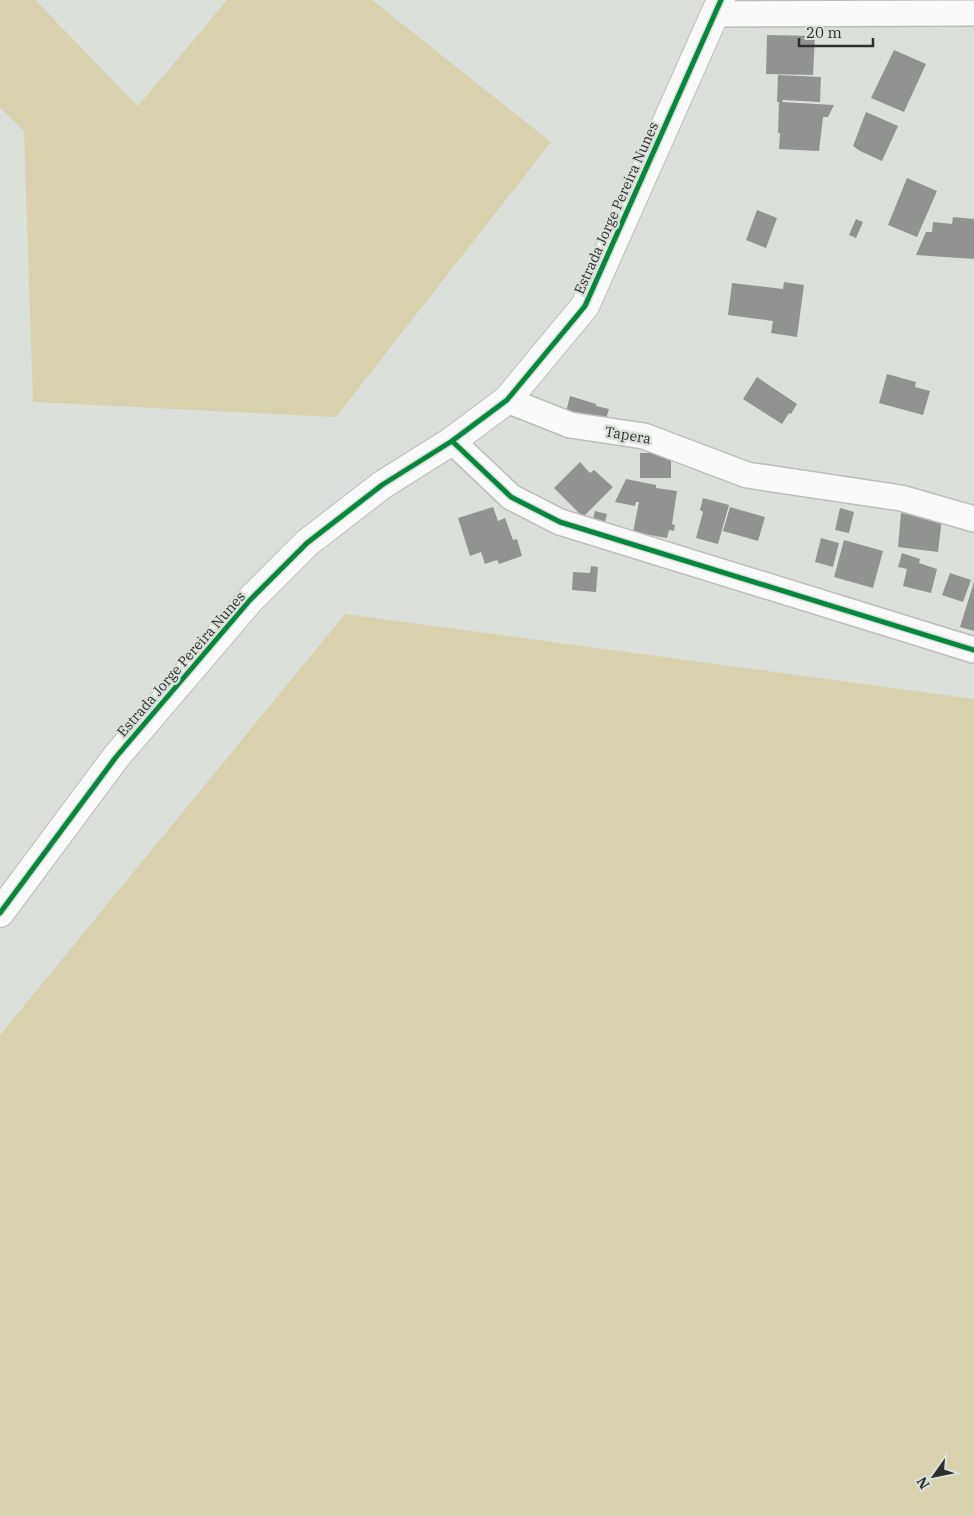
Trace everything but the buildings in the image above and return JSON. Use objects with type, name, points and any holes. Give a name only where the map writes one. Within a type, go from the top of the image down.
[{"type":"street","points":[[718,7],[974,13]]},
{"type":"street","name":"Estrada Jorge Pereira Nunes","points":[[0,913],[116,757],[250,600],[307,543],[382,485],[452,441],[508,400],[585,306],[718,7]]},
{"type":"street","name":"Tapera","points":[[508,400],[570,425],[644,436],[747,475],[901,498],[974,519]]},
{"type":"street","points":[[452,441],[511,497],[560,522],[974,650]]},
{"type":"shaded area","points":[[0,0],[35,0],[138,106],[227,0],[372,0],[551,142],[336,417],[33,402],[24,131],[0,108]]},
{"type":"shaded area","points":[[345,614],[974,699],[974,1516],[0,1516],[0,1035]]},
{"type":"cycle path","points":[[0,913],[116,757],[250,600],[307,543],[382,485],[452,441],[507,400],[585,306],[721,0]]},
{"type":"cycle path","points":[[452,441],[511,497],[560,522],[974,650]]}]
